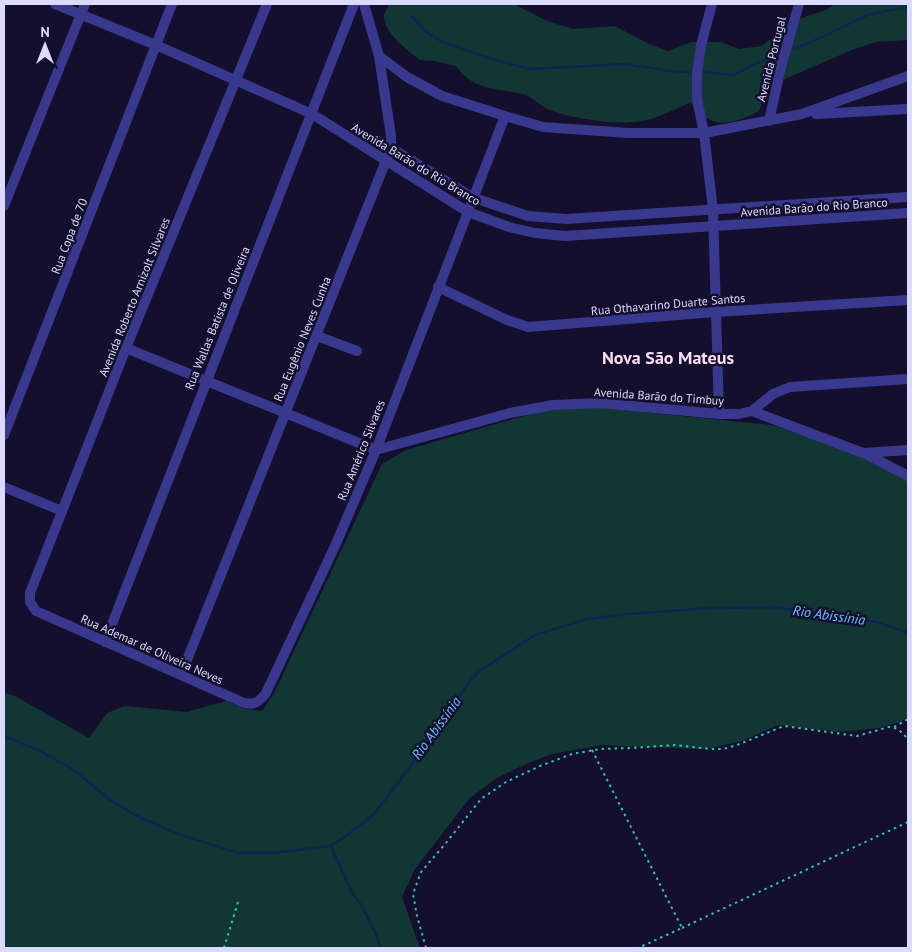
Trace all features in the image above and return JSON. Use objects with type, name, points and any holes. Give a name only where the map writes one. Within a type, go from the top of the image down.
[{"type":"street","name":"Avenida Barão do Rio Branco","points":[[56,4],[156,45],[312,114],[468,212],[509,227],[535,233],[564,236],[908,213]]},
{"type":"street","points":[[4,206],[85,4]]},
{"type":"street","name":"Rua Copa de 70","points":[[4,435],[172,4]]},
{"type":"street","name":"Avenida Roberto Arnizolt Silvares","points":[[30,602],[30,593],[126,348],[267,4]]},
{"type":"street","name":"Rua Wallas Batista de Oliveira","points":[[105,642],[354,4]]},
{"type":"street","name":"Rua Eugênio Neves Cunha","points":[[181,675],[391,148],[391,136],[379,56],[364,4]]},
{"type":"street","points":[[712,4],[701,45],[697,74],[697,99],[704,133],[713,210],[719,414]]},
{"type":"street","name":"Avenida Portugal","points":[[769,120],[798,4]]},
{"type":"street","points":[[379,56],[407,77],[442,96],[543,127],[580,131],[704,133],[802,114],[908,109]]},
{"type":"street","points":[[802,114],[908,76]]},
{"type":"street","name":"Rua Américo Silvares","points":[[266,693],[335,546],[376,450],[505,116]]},
{"type":"street","name":"Avenida Barão do Rio Branco","points":[[391,148],[474,198],[528,216],[566,219],[908,197]]},
{"type":"street","points":[[564,236],[566,219]]},
{"type":"street","name":"Rua Othavarino Duarte Santos","points":[[438,286],[508,320],[528,327],[715,312],[908,300]]},
{"type":"street","points":[[317,336],[357,351]]},
{"type":"street","points":[[126,348],[376,450]]},
{"type":"street","points":[[752,412],[772,394],[790,387],[908,379]]},
{"type":"street","name":"Avenida Barão do Timbuy","points":[[376,450],[510,413],[553,405],[600,403],[719,414],[752,412],[864,453],[908,450]]},
{"type":"street","points":[[864,453],[908,476]]},
{"type":"street","points":[[4,488],[62,511]]},
{"type":"street","name":"Rua Ademar de Oliveira Neves","points":[[30,602],[36,611],[244,703],[253,704],[260,702],[266,693]]},
{"type":"path","points":[[426,948],[413,894],[421,872],[481,799],[506,782],[572,754],[592,750],[675,745],[710,750],[722,749],[784,726],[857,736],[894,727],[908,719]]},
{"type":"path","points":[[894,727],[901,731],[908,740]]},
{"type":"path","points":[[592,750],[682,928]]},
{"type":"path","points":[[638,948],[908,822]]},
{"type":"path","points":[[224,948],[239,899]]},
{"type":"green space","points":[[389,4],[514,4],[547,21],[573,29],[615,26],[649,44],[668,51],[691,42],[721,42],[739,49],[762,46],[790,22],[828,9],[835,4],[908,4],[908,40],[876,42],[854,49],[769,86],[759,111],[734,121],[720,123],[713,121],[706,118],[703,112],[690,103],[651,119],[614,122],[561,114],[546,108],[523,94],[478,84],[470,80],[456,66],[420,60],[397,41],[387,28],[384,15]]},
{"type":"green space","points":[[574,408],[602,408],[772,425],[840,447],[908,480],[908,717],[900,722],[879,728],[840,732],[778,725],[742,741],[706,749],[602,745],[552,754],[526,764],[495,779],[469,799],[415,869],[402,897],[420,948],[4,948],[4,693],[15,696],[89,738],[107,713],[125,706],[187,712],[226,701],[245,709],[262,711],[274,693],[382,464],[406,450],[539,412]]},
{"type":"waterway","points":[[795,48],[867,15],[908,7]]},
{"type":"waterway","points":[[412,16],[425,31],[441,41],[482,56],[529,69],[624,64],[690,72]]},
{"type":"waterway","points":[[702,72],[733,75],[777,55]]},
{"type":"waterway","name":"Rio Abissínia","points":[[4,736],[36,749],[71,768],[110,800],[135,815],[176,833],[238,853],[272,853],[331,846],[374,814],[418,756],[470,681],[481,670],[535,635],[586,619],[708,608],[774,607],[877,622],[908,633]]},
{"type":"waterway","points":[[331,846],[351,891],[362,906],[376,934],[380,948]]},
{"type":"district","name":"Nova São Mateus","points":[[668,357]]}]
